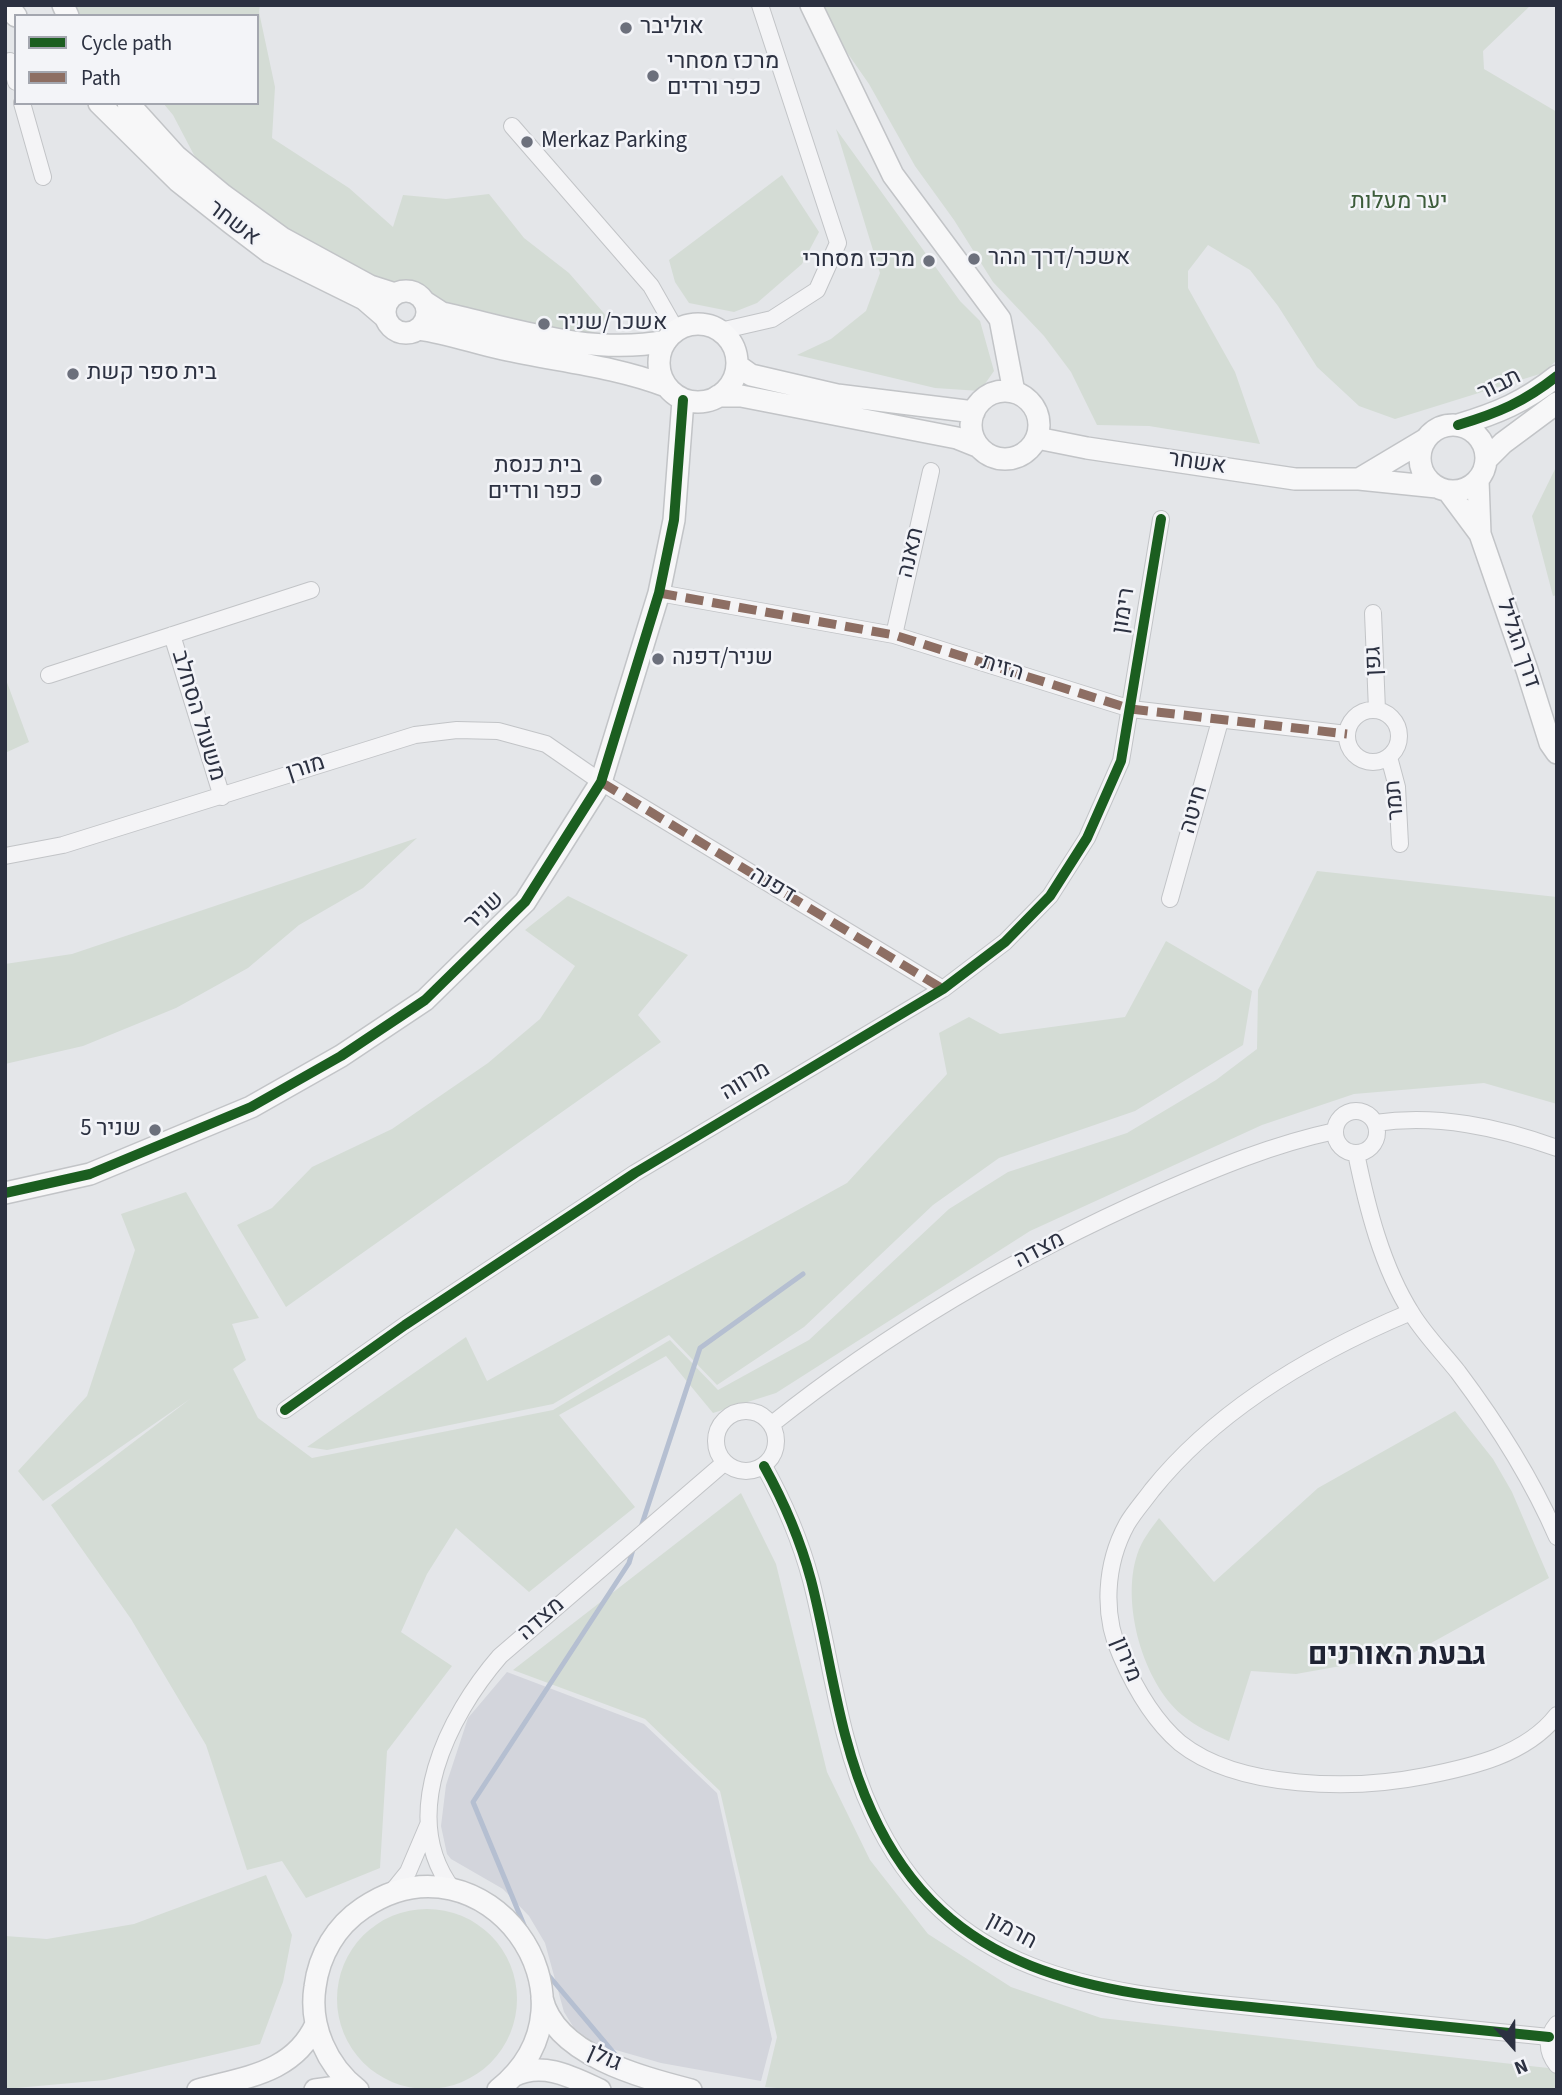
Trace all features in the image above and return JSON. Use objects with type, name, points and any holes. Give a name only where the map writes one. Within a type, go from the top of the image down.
[{"type":"street","points":[[720,331],[772,319],[817,290],[838,243],[760,5]]},
{"type":"street","points":[[811,5],[893,175],[1000,318],[1014,392]]},
{"type":"street","points":[[23,105],[43,177]]},
{"type":"street","name":"אשחר","points":[[101,105],[178,181],[230,223],[270,251],[364,299],[386,318]]},
{"type":"street","name":"אשחר","points":[[130,105],[176,156],[282,238],[370,286],[395,294]]},
{"type":"street","points":[[512,127],[651,286],[671,336]]},
{"type":"street","points":[[414,292],[442,313],[578,344],[645,345],[671,336],[690,324],[706,324],[720,331],[730,340],[736,352],[734,378],[718,396],[695,402],[683,400],[666,386],[641,376],[501,349],[441,332],[419,329],[405,334],[398,332],[386,318],[386,307],[395,294],[414,292]]},
{"type":"street","points":[[419,329],[427,317],[425,302]]},
{"type":"street","points":[[666,386],[659,373],[658,364],[659,355],[671,336]]},
{"type":"street","points":[[737,365],[751,375],[837,395],[974,412]]},
{"type":"street","name":"תבור","points":[[1458,425],[1489,416],[1531,397],[1557,376]]},
{"type":"street","points":[[718,396],[741,396],[957,438],[977,446],[994,458],[1015,458],[1024,454],[1037,438],[1040,427],[1033,405],[1014,392],[995,393],[979,404],[974,412],[971,429],[977,446]]},
{"type":"street","name":"שניר","points":[[5,1193],[90,1174],[251,1107],[341,1056],[425,999],[525,902],[601,782],[659,593],[674,520],[683,400]]},
{"type":"street","name":"תבור","points":[[1486,460],[1503,443],[1557,403]]},
{"type":"street","points":[[1359,479],[1440,428],[1458,425],[1468,428],[1482,441],[1486,460],[1484,471],[1470,487],[1460,491],[1443,489],[1428,481],[1420,464],[1426,439]]},
{"type":"street","name":"אשחר","points":[[1037,438],[1295,479],[1359,479],[1443,489]]},
{"type":"street","name":"תאנה","points":[[894,635],[931,471]]},
{"type":"street","name":"דרך הגליל","points":[[1478,480],[1480,534],[1550,743],[1557,753]]},
{"type":"street","name":"דרך הגליל","points":[[1443,489],[1480,534]]},
{"type":"street","name":"רימון","points":[[1131,709],[1161,519]]},
{"type":"street","name":"משעול הסחלב","points":[[49,675],[311,590]]},
{"type":"street","name":"הזית","points":[[659,593],[894,635],[1131,709],[1347,734]]},
{"type":"street","name":"גפן","points":[[1373,613],[1377,710]]},
{"type":"street","name":"משעול הסחלב","points":[[172,635],[222,797]]},
{"type":"street","name":"מרווה","points":[[285,1410],[405,1325],[635,1173],[943,989],[1005,942],[1050,896],[1087,838],[1121,761],[1131,709]]},
{"type":"street","points":[[1377,710],[1389,715],[1399,733],[1397,746],[1389,757],[1370,762],[1353,753],[1347,734],[1348,727],[1356,716],[1362,712],[1377,710]]},
{"type":"street","name":"חיטה","points":[[1170,899],[1220,721]]},
{"type":"street","name":"מורן","points":[[5,856],[63,845],[415,735],[457,730],[498,731],[547,744],[601,782]]},
{"type":"street","name":"תמר","points":[[1389,757],[1397,787],[1400,844]]},
{"type":"street","name":"דפנה","points":[[601,782],[943,989]]},
{"type":"street","points":[[1355,1111],[1367,1114],[1375,1123],[1377,1135],[1372,1146],[1362,1152],[1349,1152],[1338,1144],[1335,1131],[1339,1119],[1355,1111]]},
{"type":"street","points":[[1375,1123],[1417,1119],[1448,1121],[1492,1129],[1557,1148]]},
{"type":"street","name":"מצדה","points":[[772,1424],[888,1339],[1029,1256],[1191,1179],[1246,1157],[1335,1131]]},
{"type":"street","points":[[1356,1153],[1377,1235],[1411,1312],[1507,1439],[1540,1498],[1557,1537]]},
{"type":"street","name":"מירון","points":[[1411,1312],[1364,1332],[1323,1354],[1254,1397],[1200,1440],[1159,1482],[1127,1524],[1114,1553],[1108,1584],[1109,1615],[1116,1646],[1134,1686],[1160,1724],[1180,1743],[1201,1757],[1222,1765],[1279,1780],[1357,1785],[1433,1774],[1503,1755],[1538,1734],[1557,1715]]},
{"type":"street","points":[[748,1411],[772,1424],[776,1447],[764,1466],[743,1471],[724,1463],[716,1447],[716,1437],[726,1419],[739,1412],[748,1411]]},
{"type":"street","name":"מצדה","points":[[453,1890],[436,1863],[429,1823],[429,1805],[448,1736],[464,1704],[500,1656],[724,1463]]},
{"type":"street","name":"חרמון","points":[[764,1466],[789,1515],[804,1555],[848,1749],[872,1813],[901,1864],[934,1905],[971,1935],[1010,1958],[1050,1974],[1131,1993],[1553,2030]]},
{"type":"street","name":"מצדה","points":[[391,1894],[408,1872],[429,1823]]},
{"type":"street","points":[[355,2087],[329,2058],[316,2024],[314,1988],[321,1963],[332,1939],[355,1913],[391,1894],[423,1887],[453,1890],[490,1905],[516,1928],[534,1960],[542,1995],[538,2030],[523,2062],[505,2083]]},
{"type":"street","name":"גולן","points":[[542,1995],[544,2008],[555,2025],[578,2047],[630,2071],[691,2090]]},
{"type":"street","points":[[198,2090],[257,2073],[286,2061],[304,2046],[316,2024]]},
{"type":"street","points":[[1553,2030],[1550,2054],[1557,2065]]},
{"type":"street","name":"גולן","points":[[505,2083],[522,2072],[552,2071],[568,2075],[600,2090]]},
{"type":"street","points":[[315,2090],[355,2087]]},
{"type":"shaded area","points":[[507,1672],[644,1724],[717,1793],[772,2039],[761,2081],[661,2063],[595,2044],[574,2028],[564,2012],[545,1943],[529,1916],[503,1889],[451,1859],[447,1854],[441,1826],[446,1785],[468,1718]]},
{"type":"green space","points":[[68,5],[260,5],[259,12],[275,87],[272,138],[349,188],[393,227],[403,195],[446,199],[489,194],[524,238],[569,273],[609,319],[591,334],[564,335],[426,297],[386,283],[326,256],[209,175],[165,105],[259,105],[259,14],[77,14]]},
{"type":"green space","name":"יער מעלות","points":[[814,5],[1531,5],[1483,51],[1484,69],[1557,112],[1557,360],[1543,373],[1395,419],[1359,406],[1317,367],[1278,306],[1250,270],[1208,245],[1188,271],[1188,288],[1235,372],[1260,444],[1149,426],[1097,425],[1071,372],[1044,336],[993,282],[954,220],[915,166],[869,84]]},
{"type":"green space","points":[[836,129],[960,301],[980,321],[994,371],[980,391],[935,388],[797,355],[831,339],[866,311],[880,273]]},
{"type":"green space","points":[[782,175],[819,232],[802,264],[757,303],[734,312],[689,303],[675,282],[669,260]]},
{"type":"green space","points":[[1557,465],[1557,595],[1553,596],[1532,516]]},
{"type":"green space","points":[[5,677],[29,742],[5,753]]},
{"type":"green space","points":[[417,838],[363,888],[299,925],[248,968],[176,1008],[83,1046],[5,1064],[5,964],[72,954]]},
{"type":"green space","points":[[1317,871],[1557,897],[1557,1104],[1484,1083],[1354,1094],[1262,1125],[1030,1231],[776,1393],[713,1413],[666,1356],[559,1415],[635,1507],[529,1592],[456,1528],[427,1574],[401,1632],[452,1666],[387,1751],[380,1868],[306,1898],[282,1861],[247,1870],[206,1745],[131,1619],[51,1505],[190,1399],[43,1501],[18,1471],[87,1396],[135,1250],[121,1214],[186,1192],[259,1318],[232,1324],[246,1360],[233,1369],[258,1418],[312,1458],[553,1410],[670,1340],[718,1390],[809,1340],[949,1209],[1008,1172],[1127,1133],[1216,1080],[1257,1049],[1258,990]]},
{"type":"green space","points":[[568,896],[688,955],[638,1015],[661,1042],[286,1307],[237,1225],[272,1208],[312,1167],[392,1129],[488,1063],[540,1019],[575,966],[525,930]]},
{"type":"green space","points":[[1166,941],[1252,991],[1243,1045],[1135,1111],[999,1158],[933,1205],[804,1327],[717,1385],[669,1335],[553,1404],[327,1450],[307,1447],[466,1337],[487,1381],[847,1183],[947,1074],[939,1033],[969,1017],[1000,1034],[1125,1017]]},
{"type":"green space","points":[[1455,1411],[1493,1459],[1512,1492],[1549,1578],[1413,1653],[1296,1674],[1251,1671],[1229,1741],[1182,1715],[1168,1701],[1146,1663],[1134,1618],[1133,1575],[1137,1555],[1159,1518],[1214,1582],[1318,1488]]},
{"type":"green space","points":[[741,1493],[776,1564],[827,1772],[870,1860],[928,1934],[1011,1987],[1101,2018],[1557,2069],[1557,2090],[801,2090],[765,2087],[777,2037],[720,1791],[645,1719],[513,1670]]},
{"type":"green space","points":[[266,1875],[292,1935],[283,1982],[260,2044],[105,2080],[5,2089],[5,1936],[47,1939],[134,1924]]},
{"type":"green space","points":[[427,1909],[462,1915],[491,1935],[511,1964],[517,1999],[511,2034],[491,2063],[462,2083],[427,2089],[392,2083],[363,2063],[343,2034],[337,1999],[343,1964],[363,1935],[392,1915]]},
{"type":"waterway","points":[[640,1530],[700,1348],[803,1274]]},
{"type":"waterway","points":[[526,1930],[473,1802],[629,1563],[634,1546]]},
{"type":"waterway","points":[[544,1970],[619,2059]]},
{"type":"marked path","points":[[659,593],[894,635],[1131,709],[1347,734]]},
{"type":"marked path","points":[[601,782],[943,989]]},
{"type":"cycle path","points":[[1458,425],[1510,406],[1557,376]]},
{"type":"cycle path","points":[[5,1193],[90,1174],[251,1107],[341,1056],[425,1000],[525,902],[601,782],[659,593],[674,520],[683,400]]},
{"type":"cycle path","points":[[285,1410],[405,1325],[635,1173],[943,989],[1005,942],[1050,896],[1087,838],[1121,761],[1161,519]]},
{"type":"cycle path","points":[[764,1466],[791,1521],[807,1565],[843,1727],[860,1784],[872,1812],[906,1870],[946,1915],[993,1948],[1044,1971],[1099,1986],[1158,1997],[1219,2004],[1549,2037]]},
{"type":"place","name":"אוליבר","points":[[626,28]]},
{"type":"place","name":"מרכז מסחרי כפר ורדים","points":[[653,76]]},
{"type":"place","name":"Merkaz Parking","points":[[527,142]]},
{"type":"place","name":"אשכר/דרך ההר","points":[[974,259]]},
{"type":"place","name":"מרכז מסחרי","points":[[929,261]]},
{"type":"place","name":"אשכר/שניר","points":[[544,324]]},
{"type":"place","name":"בית ספר קשת","points":[[73,374]]},
{"type":"place","name":"בית כנסת כפר ורדים","points":[[596,480]]},
{"type":"place","name":"שניר/דפנה","points":[[658,659]]},
{"type":"place","name":"שניר 5","points":[[155,1130]]},
{"type":"district","name":"גבעת האורנים","points":[[1397,1657]]}]
